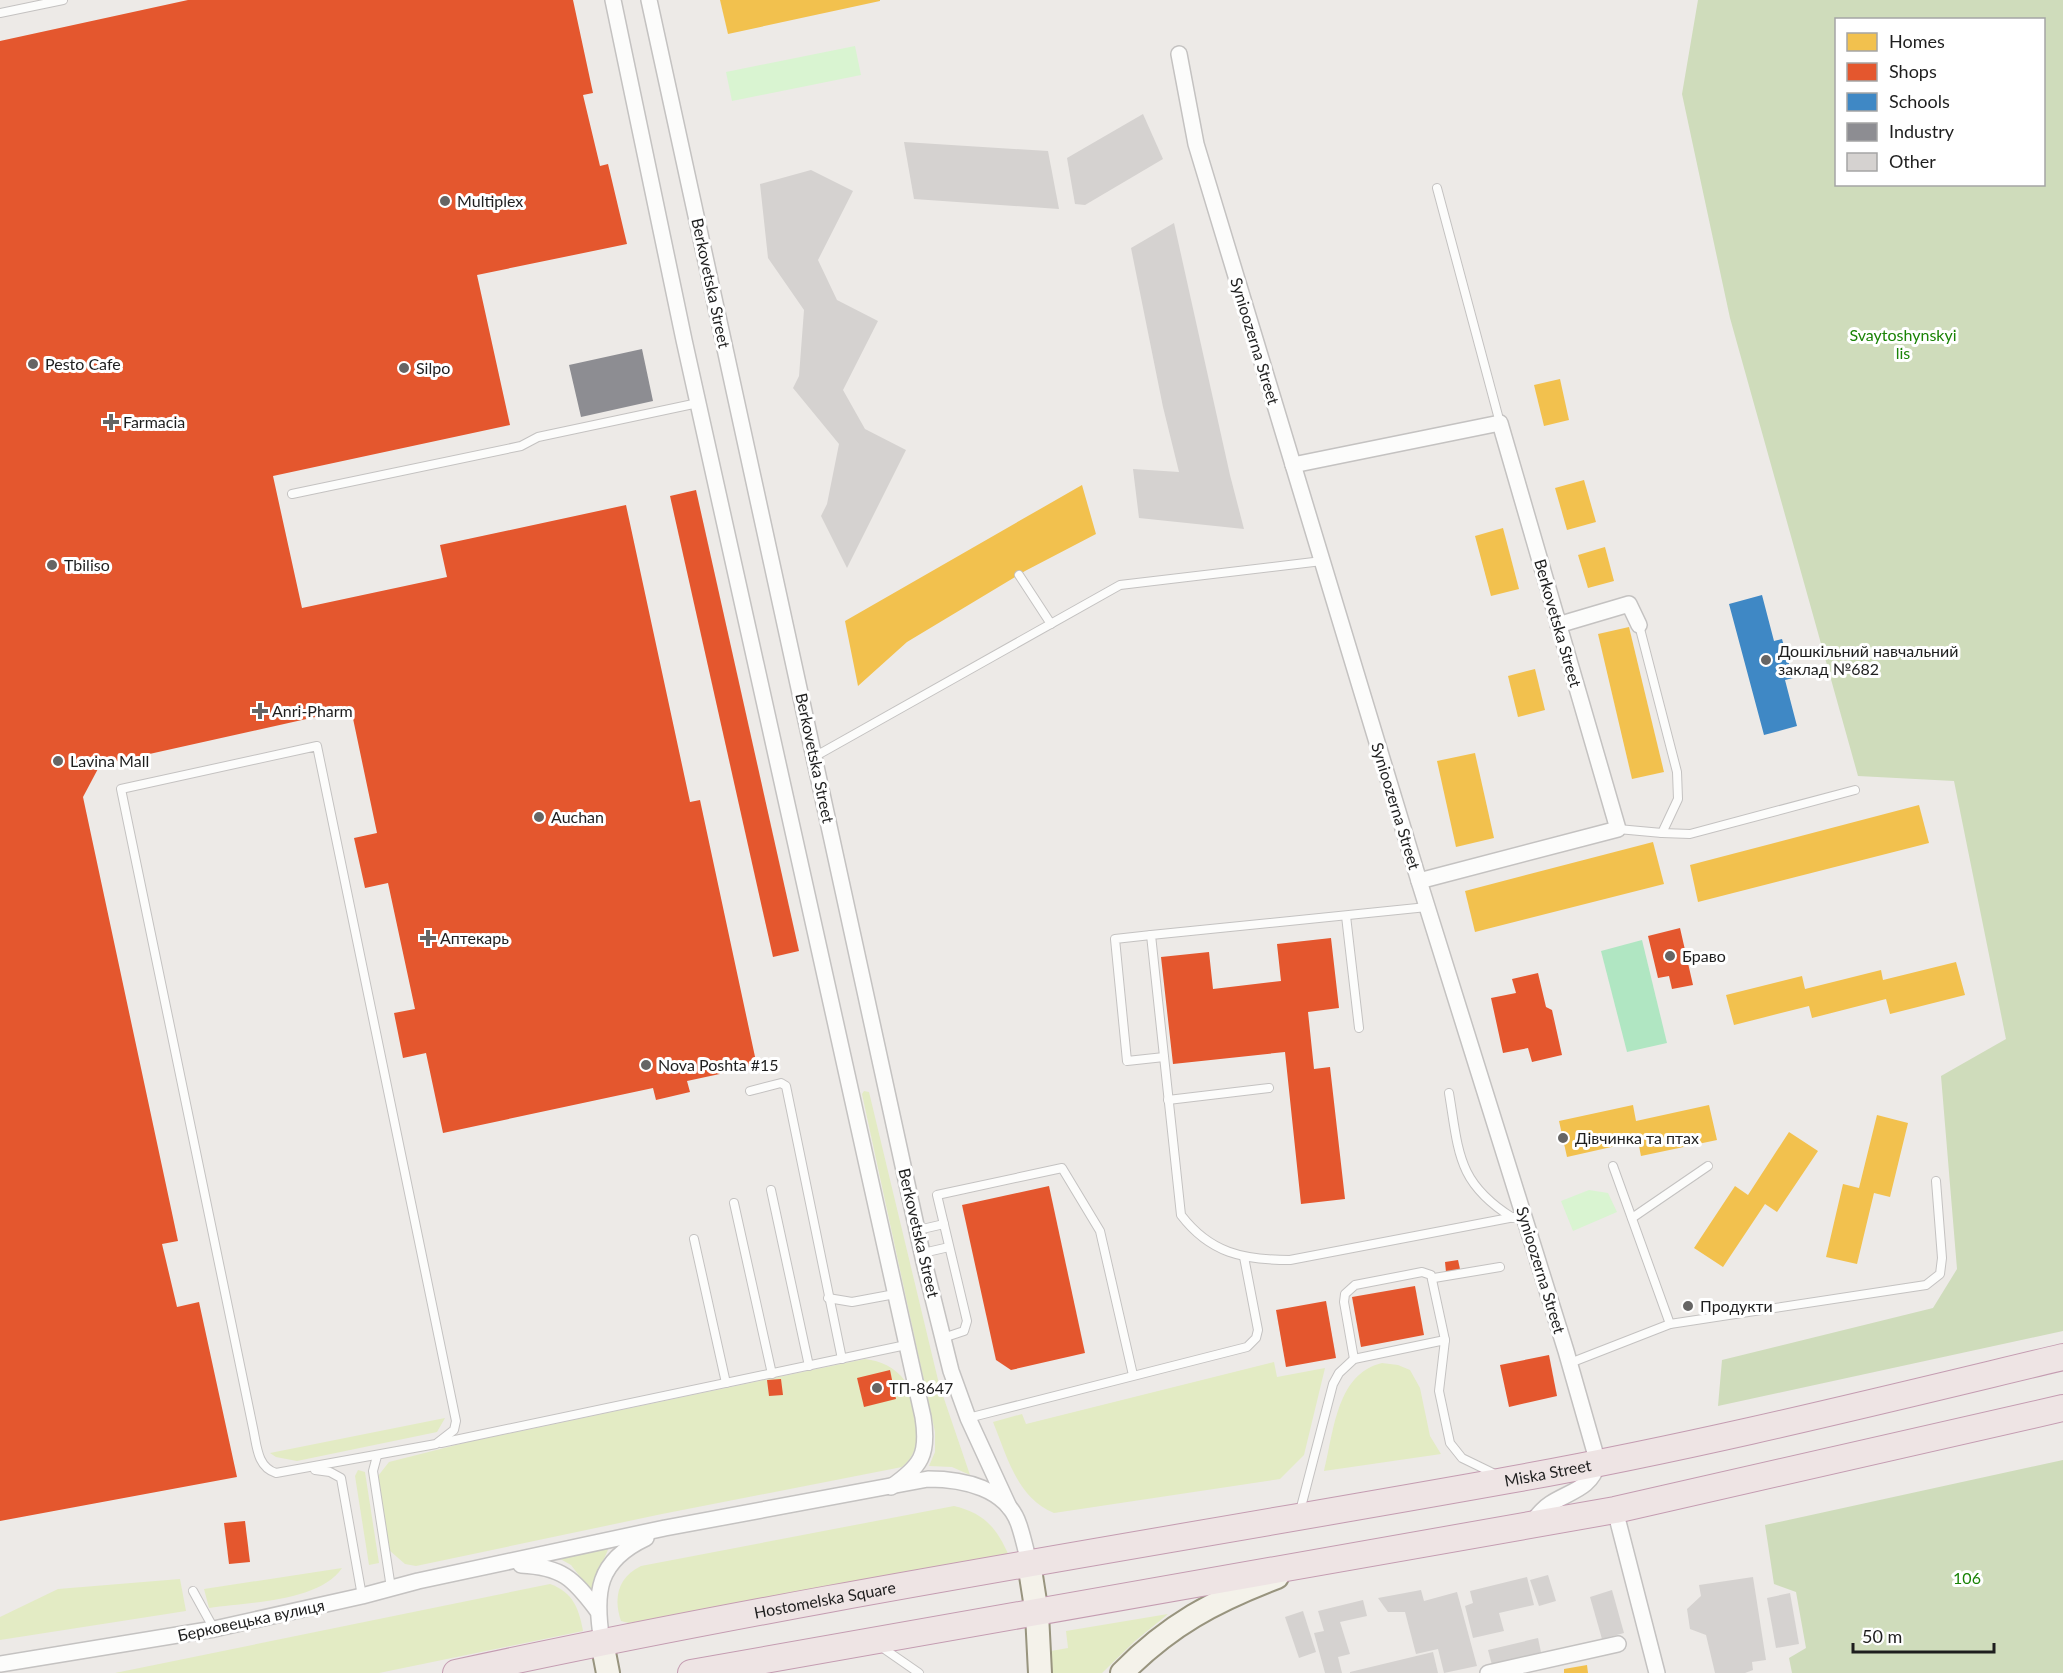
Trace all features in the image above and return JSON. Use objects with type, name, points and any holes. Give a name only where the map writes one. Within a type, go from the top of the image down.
[{"type":"highway","name":"Miska Street","points":[[1029,1563],[1598,1463],[1708,1441],[2063,1357]]},
{"type":"highway","points":[[691,1673],[1036,1614],[1615,1510],[2063,1408]]},
{"type":"highway","name":"Hostomelska Square","points":[[456,1673],[602,1642],[1029,1563]]},
{"type":"main road","points":[[1029,1563],[1036,1614],[1040,1673]]},
{"type":"main road","points":[[1122,1673],[1156,1640],[1194,1613],[1227,1596],[1311,1564]]},
{"type":"main road","points":[[602,1642],[608,1673]]},
{"type":"street","points":[[613,0],[698,403],[927,1437],[925,1452],[913,1471],[891,1486]]},
{"type":"street","name":"Berkovetska Street","points":[[649,0],[922,1253],[951,1371],[968,1418],[1009,1507],[1019,1523],[1029,1563]]},
{"type":"street","name":"Synioozerna Street","points":[[1179,54],[1196,144],[1519,1216],[1570,1363],[1598,1463]]},
{"type":"street","points":[[1293,465],[1500,423]]},
{"type":"street","name":"Berkovetska Street","points":[[1500,423],[1618,829]]},
{"type":"street","points":[[1558,625],[1629,604],[1639,625]]},
{"type":"street","points":[[1419,881],[1618,829]]},
{"type":"street","points":[[1530,1525],[1550,1504],[1586,1484],[1595,1474],[1598,1463]]},
{"type":"street","points":[[500,1564],[665,1528],[928,1479],[954,1479],[973,1483],[1009,1507]]},
{"type":"street","points":[[1615,1510],[1657,1673]]},
{"type":"street","points":[[602,1642],[597,1610],[600,1587],[614,1559],[622,1550],[665,1528]]},
{"type":"street","points":[[500,1564],[543,1566],[556,1570],[577,1584],[597,1610]]},
{"type":"street","name":"Берковецька вулиця","points":[[0,1664],[214,1629],[500,1564]]},
{"type":"street","points":[[1488,1673],[1618,1644]]},
{"type":"lane","points":[[0,13],[63,0]]},
{"type":"lane","points":[[1437,188],[1500,423]]},
{"type":"lane","points":[[292,494],[521,446],[538,437],[698,403]]},
{"type":"lane","points":[[814,757],[1120,585],[1322,561]]},
{"type":"lane","points":[[1019,575],[1051,624]]},
{"type":"lane","points":[[1639,625],[1677,772],[1678,799],[1662,833]]},
{"type":"lane","points":[[436,1444],[454,1430],[455,1414],[317,746],[121,789],[262,1464],[266,1470],[276,1473],[308,1469],[377,1456],[436,1444],[726,1383],[772,1374],[906,1345]]},
{"type":"lane","points":[[1618,829],[1690,834],[1855,790]]},
{"type":"lane","points":[[1164,1057],[1126,1061],[1115,939],[1427,908]]},
{"type":"lane","points":[[1346,916],[1359,1028]]},
{"type":"lane","points":[[1151,935],[1181,1215],[1196,1234],[1216,1246],[1244,1257],[1290,1260],[1519,1216]]},
{"type":"lane","points":[[750,1091],[782,1083],[786,1086],[842,1359]]},
{"type":"lane","points":[[1168,1100],[1269,1088]]},
{"type":"lane","points":[[1449,1093],[1461,1161],[1471,1183],[1491,1204],[1519,1216]]},
{"type":"lane","points":[[1613,1166],[1670,1324]]},
{"type":"lane","points":[[1632,1218],[1708,1166]]},
{"type":"lane","points":[[943,1338],[964,1331],[967,1321],[937,1196],[1062,1168],[1100,1231],[1132,1375]]},
{"type":"lane","points":[[1570,1363],[1670,1324],[1926,1285],[1940,1274],[1942,1258],[1936,1182]]},
{"type":"lane","points":[[771,1190],[809,1366]]},
{"type":"lane","points":[[734,1203],[772,1374]]},
{"type":"lane","points":[[918,1230],[944,1224]]},
{"type":"lane","points":[[694,1239],[726,1383]]},
{"type":"lane","points":[[922,1253],[949,1247]]},
{"type":"lane","points":[[968,1418],[1247,1347],[1252,1343],[1258,1330],[1244,1257]]},
{"type":"lane","points":[[1354,1359],[1344,1302],[1349,1288],[1422,1272],[1434,1278],[1500,1266]]},
{"type":"lane","points":[[1434,1278],[1445,1340],[1439,1391],[1450,1443],[1462,1458],[1509,1480]]},
{"type":"lane","points":[[828,1298],[852,1302],[895,1294]]},
{"type":"lane","points":[[1299,1515],[1333,1384],[1339,1373],[1354,1359],[1445,1340]]},
{"type":"lane","points":[[377,1456],[372,1471],[392,1588]]},
{"type":"lane","points":[[308,1469],[330,1472],[341,1478],[362,1596]]},
{"type":"lane","points":[[193,1591],[214,1629]]},
{"type":"lane","points":[[871,1641],[919,1673]]},
{"type":"green space","name":"Svaytoshynskyi lis","points":[[1698,0],[2063,0],[2063,1331],[1718,1406],[1722,1360],[1933,1308],[1957,1269],[1941,1076],[2006,1039],[1954,781],[1858,776],[1730,318],[1682,94]]},
{"type":"green space","points":[[855,46],[861,75],[732,101],[726,72]]},
{"type":"green space","points":[[1642,940],[1667,1043],[1627,1052],[1601,951]]},
{"type":"green space","points":[[864,1091],[869,1092],[939,1384],[970,1475],[952,1467],[929,1466],[935,1452],[935,1432],[862,1094]]},
{"type":"green space","points":[[1589,1190],[1608,1193],[1617,1212],[1573,1231],[1561,1201]]},
{"type":"green space","points":[[865,1359],[882,1363],[897,1372],[905,1381],[915,1402],[918,1438],[910,1459],[902,1467],[662,1514],[416,1566],[405,1564],[389,1550],[378,1476],[389,1462],[468,1442]]},
{"type":"green space","points":[[1274,1362],[1277,1377],[1325,1368],[1304,1455],[1280,1479],[1054,1513],[1041,1506],[1022,1487],[993,1422],[1022,1414],[1026,1424]]},
{"type":"green space","points":[[1382,1363],[1398,1365],[1410,1370],[1420,1388],[1430,1436],[1441,1454],[1324,1471],[1339,1406],[1346,1392],[1355,1379],[1367,1369]]},
{"type":"green space","points":[[445,1418],[437,1432],[297,1461],[276,1457],[270,1453]]},
{"type":"green space","name":"106","points":[[2063,1460],[2063,1673],[1792,1673],[1789,1658],[1806,1648],[1796,1592],[1774,1584],[1765,1525]]},
{"type":"green space","points":[[358,1470],[365,1472],[379,1563],[369,1565],[355,1476]]},
{"type":"green space","points":[[954,1506],[974,1513],[988,1523],[1000,1537],[1009,1556],[629,1623],[621,1621],[618,1604],[619,1589],[627,1576],[641,1566]]},
{"type":"green space","points":[[611,1543],[599,1570],[595,1596],[571,1565],[555,1556]]},
{"type":"green space","points":[[342,1568],[317,1588],[262,1602],[209,1608],[204,1589]]},
{"type":"green space","points":[[180,1579],[186,1611],[0,1640],[0,1617],[58,1589]]},
{"type":"green space","points":[[550,1584],[558,1587],[574,1602],[583,1631],[379,1673],[115,1673]]},
{"type":"green space","points":[[1168,1614],[1135,1641],[1102,1673],[1053,1673],[1051,1651],[1068,1648],[1066,1631]]},
{"type":"building: Homes","points":[[720,0],[880,0],[880,1],[728,34]]},
{"type":"building: Homes","points":[[1560,379],[1569,420],[1544,426],[1534,385]]},
{"type":"building: Homes","points":[[1584,480],[1596,522],[1567,530],[1555,488]]},
{"type":"building: Homes","points":[[1082,485],[1096,534],[1025,571],[907,642],[858,686],[845,621]]},
{"type":"building: Homes","points":[[1503,528],[1519,589],[1491,596],[1475,536]]},
{"type":"building: Homes","points":[[1605,547],[1614,581],[1588,588],[1578,555]]},
{"type":"building: Homes","points":[[1629,627],[1664,772],[1632,779],[1598,634]]},
{"type":"building: Homes","points":[[1535,669],[1545,710],[1518,717],[1508,676]]},
{"type":"building: Homes","points":[[1475,753],[1494,838],[1456,847],[1437,761]]},
{"type":"building: Homes","points":[[1919,805],[1929,843],[1698,902],[1690,865]]},
{"type":"building: Homes","points":[[1653,842],[1664,884],[1475,932],[1465,891]]},
{"type":"building: Homes","points":[[1956,962],[1965,995],[1890,1014],[1886,999],[1812,1018],[1809,1006],[1734,1025],[1726,995],[1802,976],[1805,989],[1881,970],[1883,980]]},
{"type":"building: Homes","points":[[1633,1105],[1636,1121],[1709,1105],[1717,1140],[1641,1156],[1638,1141],[1567,1157],[1559,1121]]},
{"type":"building: Homes","points":[[1877,1115],[1908,1123],[1890,1197],[1874,1193],[1857,1264],[1826,1257],[1843,1184],[1859,1188]]},
{"type":"building: Homes","points":[[1789,1132],[1818,1151],[1777,1212],[1765,1204],[1723,1267],[1694,1248],[1735,1186],[1748,1195]]},
{"type":"building: Homes","points":[[1587,1665],[1588,1673],[1564,1673],[1564,1669]]},
{"type":"building: Shops","name":"Lavina Mall","points":[[188,0],[573,0],[593,93],[583,95],[600,166],[608,164],[627,244],[477,275],[510,425],[273,476],[302,608],[447,577],[440,545],[626,505],[690,802],[700,800],[757,1066],[687,1081],[690,1092],[656,1100],[653,1088],[443,1133],[426,1053],[403,1058],[394,1013],[415,1009],[388,883],[365,888],[354,838],[377,833],[351,709],[100,765],[83,797],[178,1241],[162,1244],[177,1307],[199,1302],[237,1477],[0,1521],[0,41]]},
{"type":"building: Shops","points":[[696,490],[799,951],[773,957],[670,496]]},
{"type":"building: Shops","name":"Браво","points":[[1680,928],[1693,985],[1672,989],[1669,976],[1658,978],[1648,936]]},
{"type":"building: Shops","points":[[1331,938],[1339,1008],[1308,1012],[1314,1069],[1330,1067],[1345,1199],[1301,1204],[1285,1052],[1173,1064],[1161,957],[1209,952],[1213,989],[1281,981],[1277,944]]},
{"type":"building: Shops","points":[[1538,973],[1546,1007],[1552,1010],[1562,1055],[1532,1062],[1528,1048],[1503,1053],[1491,998],[1516,993],[1512,979]]},
{"type":"building: Shops","points":[[1049,1186],[1085,1353],[1011,1370],[996,1360],[962,1205]]},
{"type":"building: Shops","points":[[1458,1260],[1460,1269],[1446,1272],[1445,1262]]},
{"type":"building: Shops","points":[[1415,1286],[1424,1335],[1361,1347],[1352,1297]]},
{"type":"building: Shops","points":[[1326,1301],[1336,1358],[1286,1367],[1276,1310]]},
{"type":"building: Shops","points":[[1549,1355],[1557,1396],[1509,1407],[1500,1365]]},
{"type":"building: Shops","name":"ТП-8647","points":[[890,1370],[896,1399],[864,1407],[857,1378]]},
{"type":"building: Shops","points":[[781,1379],[783,1395],[769,1396],[767,1380]]},
{"type":"building: Shops","points":[[245,1521],[250,1562],[229,1564],[224,1523]]},
{"type":"building: Schools","name":"Дошкільний навчальний заклад №682","points":[[1762,595],[1774,641],[1782,639],[1793,678],[1785,680],[1797,726],[1764,735],[1729,604]]},
{"type":"building: Industry","points":[[642,349],[653,401],[581,417],[569,365]]},
{"type":"building: Other","points":[[1143,114],[1163,159],[1085,205],[1075,204],[1067,158]]},
{"type":"building: Other","points":[[904,142],[1048,151],[1059,209],[914,199]]},
{"type":"building: Other","points":[[811,170],[853,191],[818,260],[837,300],[878,321],[843,390],[865,429],[906,450],[847,568],[821,516],[827,504],[839,444],[793,388],[799,376],[804,310],[768,258],[760,184]]},
{"type":"building: Other","points":[[1174,223],[1244,529],[1139,518],[1133,469],[1179,472],[1163,407],[1131,248]]},
{"type":"building: Other","points":[[1548,1575],[1556,1601],[1539,1606],[1530,1580]]},
{"type":"building: Other","points":[[1527,1577],[1534,1605],[1499,1613],[1504,1631],[1473,1638],[1465,1606],[1473,1603],[1470,1591]]},
{"type":"building: Other","points":[[1753,1577],[1766,1660],[1752,1662],[1753,1670],[1745,1673],[1715,1673],[1706,1635],[1690,1629],[1687,1609],[1701,1596],[1699,1585]]},
{"type":"building: Other","points":[[1421,1590],[1424,1601],[1457,1592],[1477,1666],[1444,1673],[1438,1649],[1416,1654],[1405,1612],[1388,1612],[1378,1598]]},
{"type":"building: Other","points":[[1612,1590],[1624,1633],[1602,1639],[1590,1597]]},
{"type":"building: Other","points":[[1790,1593],[1799,1644],[1776,1648],[1767,1598]]},
{"type":"building: Other","points":[[1363,1600],[1367,1616],[1340,1622],[1350,1654],[1338,1657],[1342,1673],[1325,1673],[1314,1633],[1324,1631],[1318,1611]]},
{"type":"building: Other","points":[[1303,1611],[1316,1652],[1299,1658],[1285,1617]]},
{"type":"building: Other","points":[[1538,1638],[1542,1657],[1493,1669],[1488,1650]]},
{"type":"building: Other","points":[[1433,1652],[1438,1673],[1350,1673],[1350,1672]]},
{"type":"place","name":"Multiplex","points":[[445,201]]},
{"type":"place","name":"Pesto Cafe","points":[[33,364]]},
{"type":"place","name":"Silpo","points":[[404,368]]},
{"type":"place","name":"Farmacia","points":[[111,422]]},
{"type":"place","name":"Tbiliso","points":[[52,565]]},
{"type":"place","name":"Дошкільний навчальний заклад №682","points":[[1766,660]]},
{"type":"place","name":"Anri-Pharm","points":[[260,711]]},
{"type":"place","name":"Lavina Mall","points":[[58,761]]},
{"type":"place","name":"Auchan","points":[[539,817]]},
{"type":"place","name":"Аптекарь","points":[[428,938]]},
{"type":"place","name":"Браво","points":[[1670,956]]},
{"type":"place","name":"Nova Poshta #15","points":[[646,1065]]},
{"type":"place","name":"Дівчинка та птах","points":[[1563,1138]]},
{"type":"place","name":"Продукти","points":[[1688,1306]]},
{"type":"place","name":"ТП-8647","points":[[877,1388]]}]
